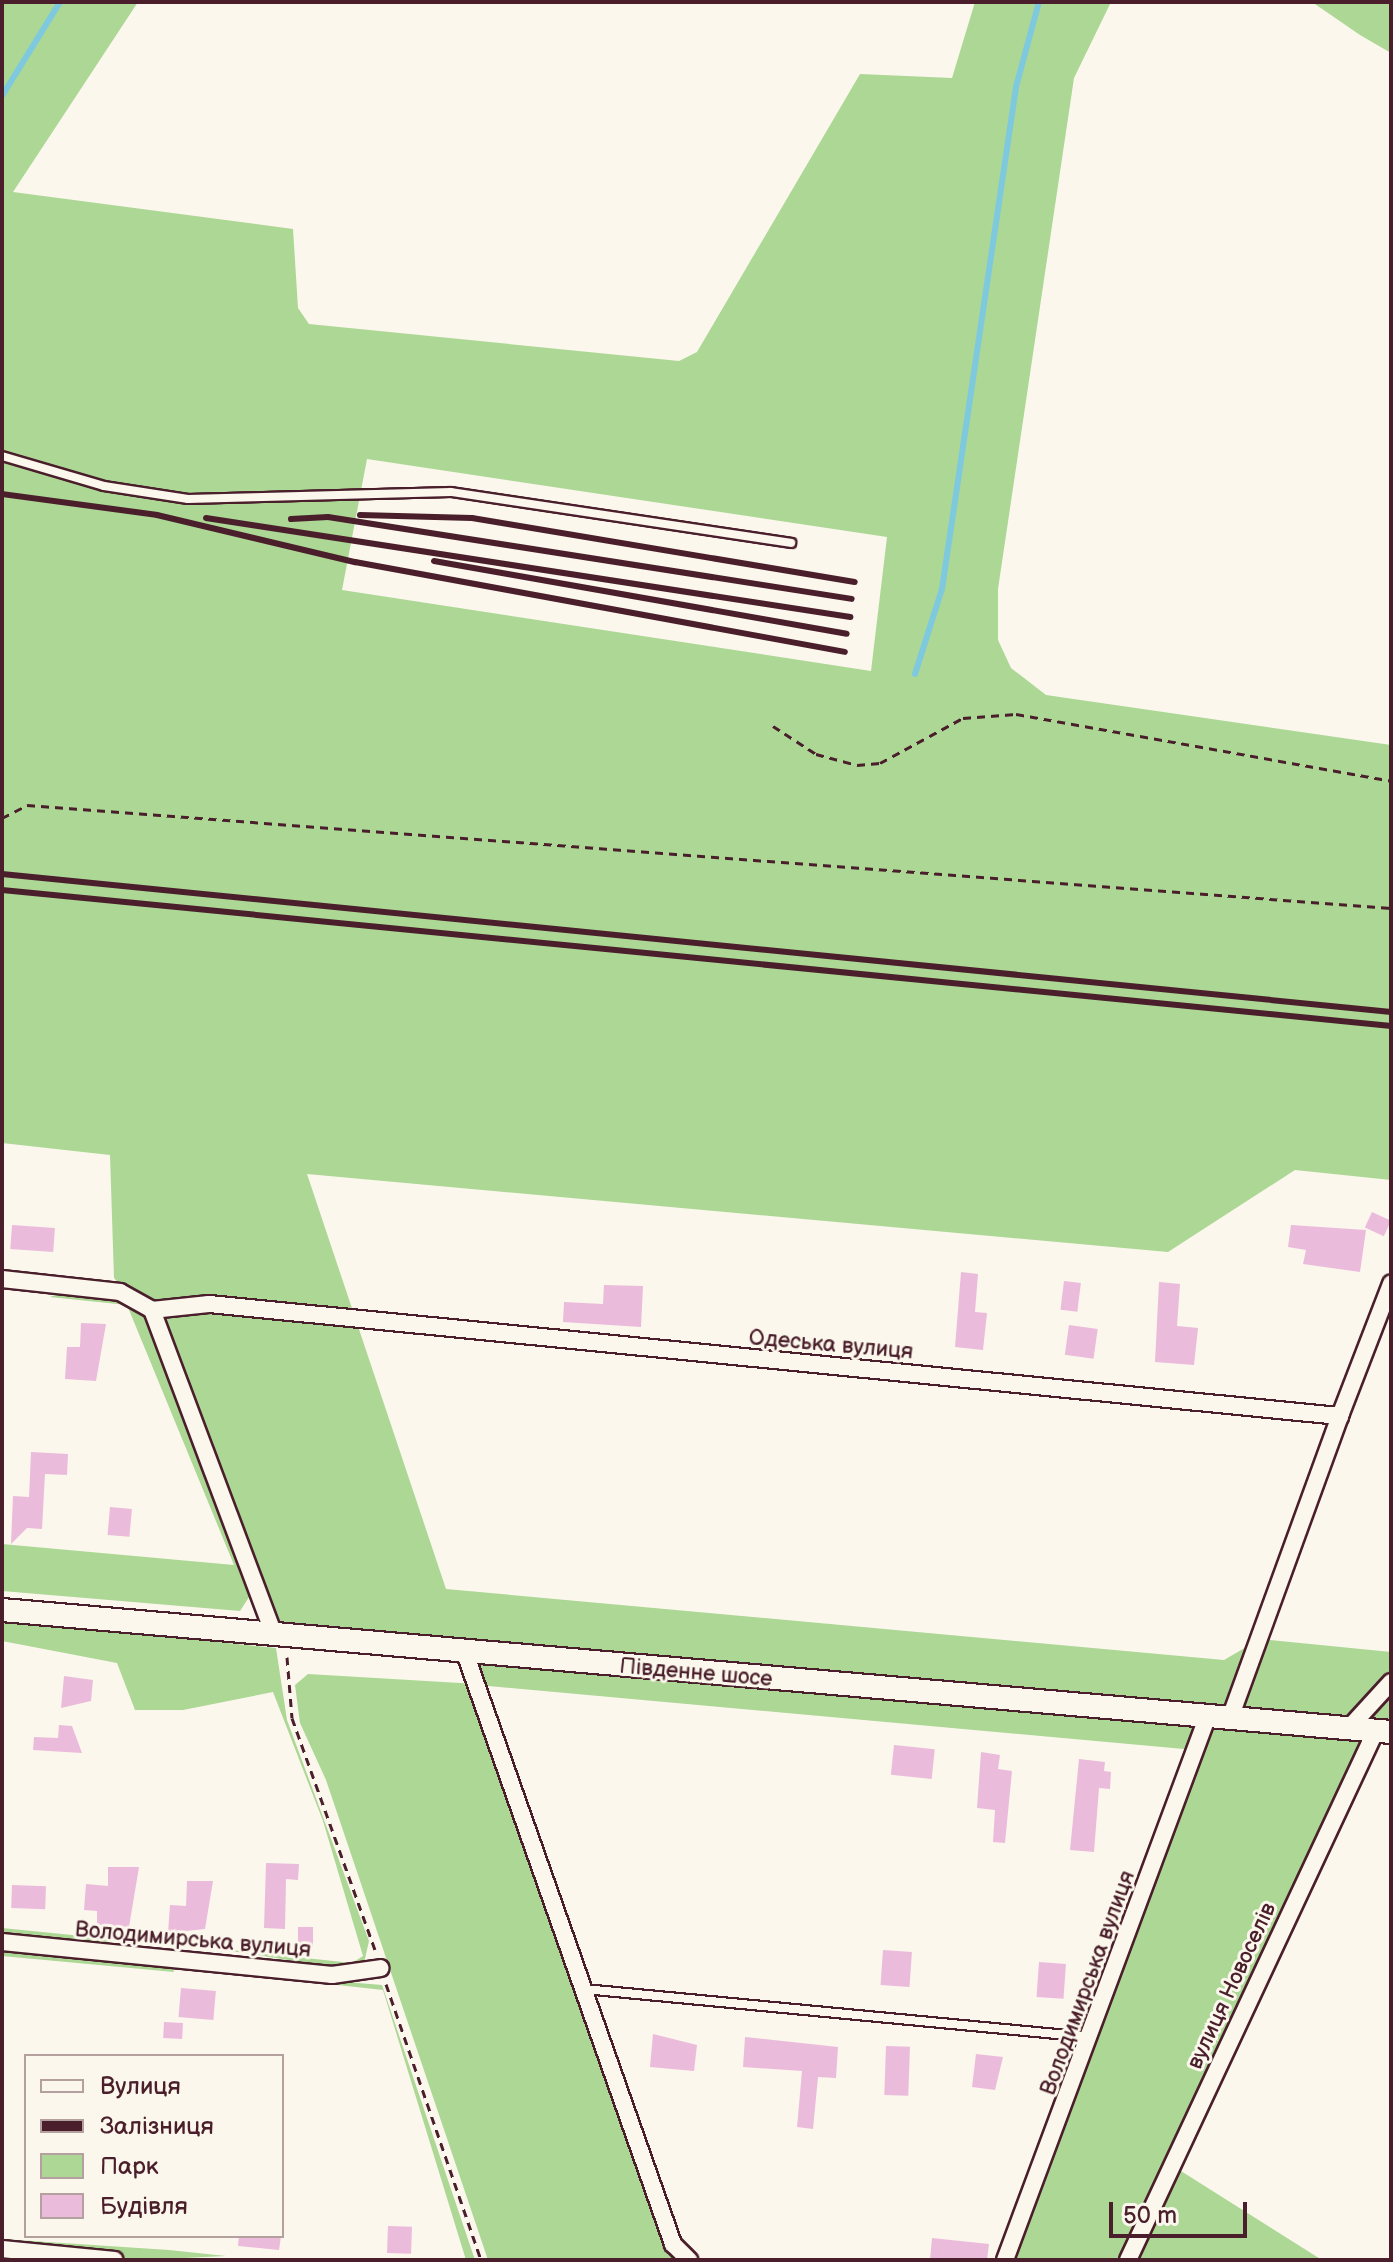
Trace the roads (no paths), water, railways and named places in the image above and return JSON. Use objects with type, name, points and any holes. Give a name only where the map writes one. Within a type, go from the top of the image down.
[{"type":"street","points":[[2,1279],[120,1292],[152,1310],[282,1635]]},
{"type":"street","points":[[1230,1719],[1391,1284]]},
{"type":"street","name":"Одеська вулиця","points":[[152,1310],[209,1304],[1340,1416]]},
{"type":"street","name":"Південне шосе","points":[[2,1610],[1207,1718],[1384,1731]]},
{"type":"street","points":[[465,1653],[673,2244],[689,2260]]},
{"type":"street","points":[[1349,1728],[1391,1682]]},
{"type":"street","name":"Володимирська вулиця","points":[[1005,2260],[1094,2037],[1207,1718]]},
{"type":"street","name":"вулиця Новоселів","points":[[1128,2260],[1384,1731]]},
{"type":"street","name":"Володимирська вулиця","points":[[2,1942],[332,1975],[381,1968]]},
{"type":"street","points":[[2,2249],[114,2260]]},
{"type":"lane","points":[[2,456],[104,486],[188,499],[451,492],[791,543]]},
{"type":"lane","points":[[583,1989],[1094,2037]]},
{"type":"waterway","points":[[2,96],[60,2]]},
{"type":"waterway","points":[[915,674],[942,589],[1016,87],[1039,2]]},
{"type":"railway","points":[[2,494],[157,515],[355,562],[845,652]]},
{"type":"railway","points":[[360,515],[472,518],[855,582]]},
{"type":"railway","points":[[291,519],[328,517],[852,599]]},
{"type":"railway","points":[[206,518],[850,617]]},
{"type":"railway","points":[[434,561],[847,634]]},
{"type":"railway","points":[[2,874],[1391,1012]]},
{"type":"railway","points":[[2,890],[1391,1026]]}]
